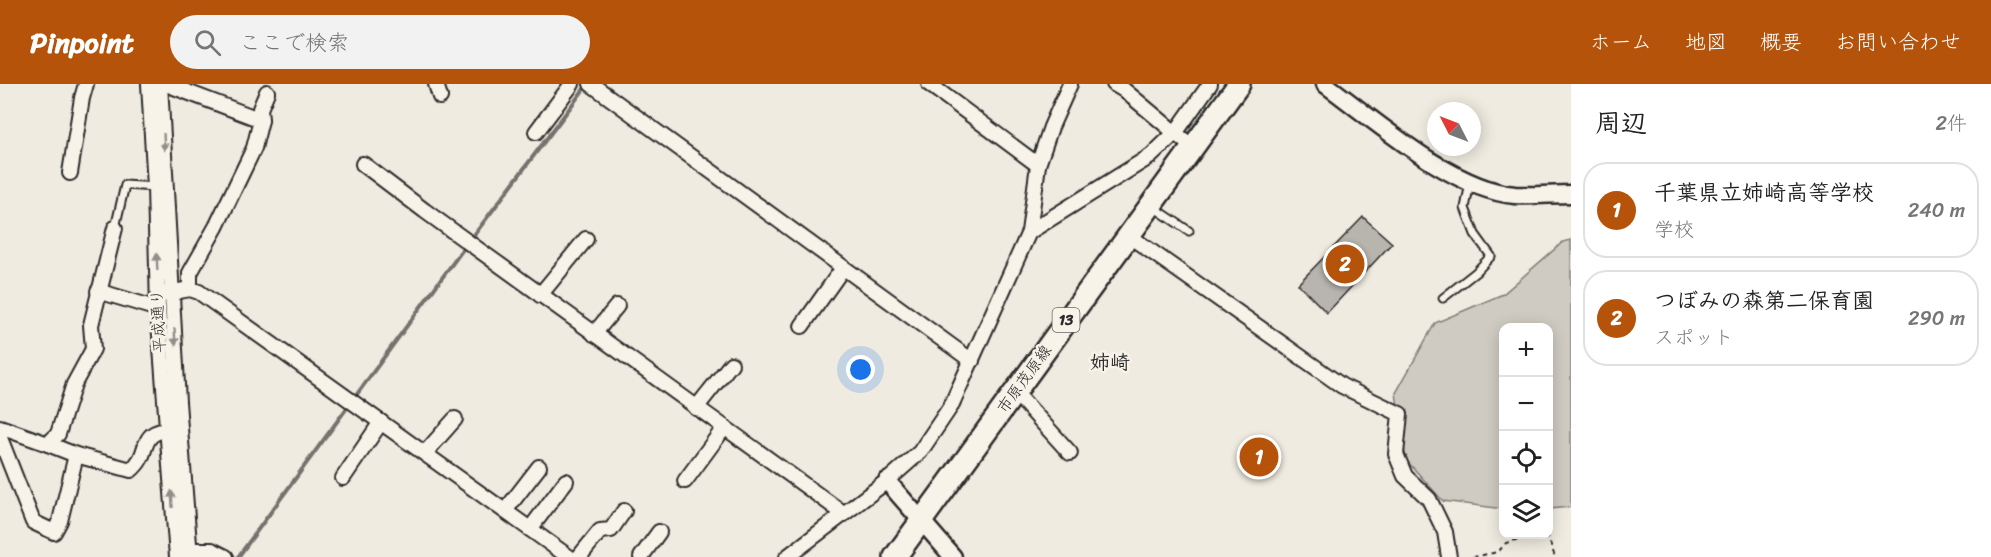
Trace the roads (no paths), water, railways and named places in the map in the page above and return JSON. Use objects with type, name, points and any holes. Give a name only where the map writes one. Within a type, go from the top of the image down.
[{"type":"main road","name":"市原茂原線","points":[[894,557],[1239,84]]},
{"type":"street","points":[[70,173],[86,84]]},
{"type":"street","name":"平成通り","points":[[149,84],[158,302],[174,429],[183,553]]},
{"type":"street","name":"平成通り","points":[[160,84],[173,293],[174,429]]},
{"type":"street","points":[[166,84],[261,120]]},
{"type":"street","points":[[536,132],[572,84]]},
{"type":"street","points":[[591,84],[972,360]]},
{"type":"street","points":[[787,557],[887,481],[920,452],[951,406],[1029,232],[1038,165],[1051,127],[1070,84]]},
{"type":"street","points":[[1029,232],[1151,156],[1176,132],[1210,84]]},
{"type":"street","points":[[1325,84],[1428,159],[1470,183],[1514,195],[1571,194]]},
{"type":"street","points":[[931,85],[1038,165]]},
{"type":"street","points":[[1121,89],[1192,147]]},
{"type":"street","points":[[190,289],[190,273],[216,227],[254,148],[261,120],[260,109],[267,92]]},
{"type":"street","points":[[363,164],[540,295],[843,513]]},
{"type":"street","points":[[48,444],[57,434],[74,384],[93,349],[91,325],[115,228]]},
{"type":"street","points":[[1128,235],[1342,386],[1400,414],[1396,454],[1405,476],[1429,500],[1445,532],[1449,557]]},
{"type":"street","points":[[540,295],[586,239]]},
{"type":"street","points":[[802,326],[843,268]]},
{"type":"street","points":[[98,291],[158,302],[173,293],[190,289],[199,292],[569,557]]},
{"type":"street","points":[[594,334],[617,306]]},
{"type":"street","points":[[696,408],[730,364]]},
{"type":"street","points":[[1014,391],[1070,453]]},
{"type":"street","points":[[425,453],[455,419]]},
{"type":"street","points":[[344,478],[381,422]]},
{"type":"street","points":[[0,427],[76,455],[130,470],[136,465],[151,435],[158,429],[174,429]]},
{"type":"street","points":[[685,481],[724,428]]},
{"type":"street","points":[[0,438],[33,522],[54,532],[60,521],[76,455]]},
{"type":"street","points":[[505,511],[539,467]]},
{"type":"street","points":[[530,529],[566,481]]},
{"type":"street","points":[[887,481],[920,522],[953,557]]},
{"type":"street","points":[[579,557],[600,531],[611,530],[624,511]]},
{"type":"street","points":[[641,557],[659,532]]},
{"type":"street","points":[[183,553],[212,550],[226,557]]},
{"type":"lane","points":[[1443,298],[1476,272],[1491,256],[1475,234],[1465,208],[1470,183]]},
{"type":"lane","points":[[115,228],[125,185],[155,187]]},
{"type":"lane","points":[[1150,205],[1189,231]]},
{"type":"waterway","points":[[471,239],[587,85]]},
{"type":"waterway","points":[[238,557],[466,245]]},
{"type":"place","name":"つぼみの森第二保育園","points":[[1345,264]]},
{"type":"place","name":"千葉県立姉崎高等学校","points":[[1259,457]]},
{"type":"district","name":"姉崎","points":[[1110,362]]}]
